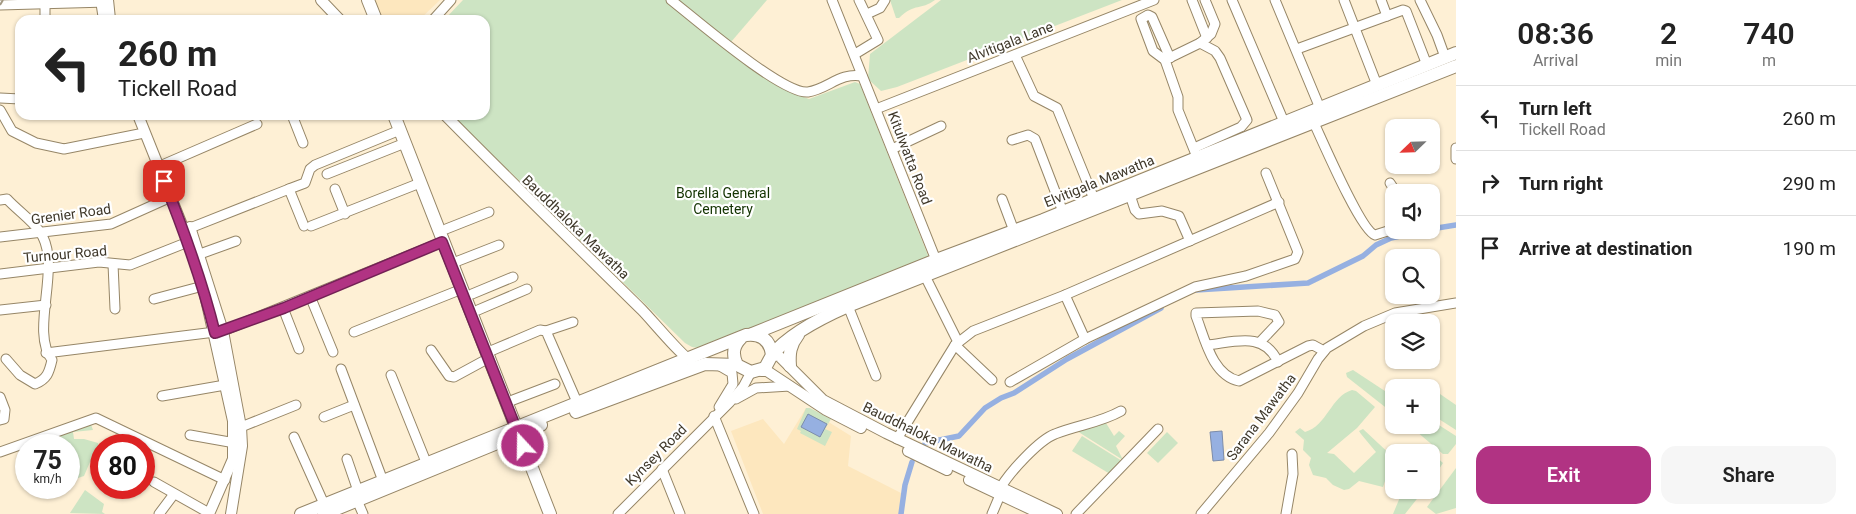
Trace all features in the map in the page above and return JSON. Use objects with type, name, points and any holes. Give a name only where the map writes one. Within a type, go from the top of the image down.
[{"type":"highway","points":[[361,0],[366,15]]},
{"type":"highway","points":[[368,0],[374,15]]},
{"type":"highway","name":"Elvitigala Mawatha","points":[[772,355],[777,348],[812,324],[848,306],[1130,195],[1141,185],[1195,153],[1284,122],[1320,116],[1377,85],[1450,55]]},
{"type":"highway","name":"Elvitigala Mawatha","points":[[520,429],[577,402],[936,260],[1094,199],[1141,185],[1456,66]]},
{"type":"highway","points":[[396,120],[442,242],[478,310],[491,354],[513,400],[520,429],[557,514]]},
{"type":"highway","points":[[404,120],[446,228],[467,292],[520,429],[550,514]]},
{"type":"highway","points":[[790,366],[789,353],[798,335]]},
{"type":"highway","points":[[358,495],[383,481],[426,462],[680,372],[715,363],[737,365],[756,372],[768,364],[772,355],[768,342],[764,338],[746,336],[737,342],[733,354],[737,365]]},
{"type":"highway","points":[[301,514],[324,509],[520,429]]},
{"type":"main road","points":[[320,0],[335,15]]},
{"type":"main road","points":[[104,1],[104,15]]},
{"type":"main road","points":[[104,1],[108,15]]},
{"type":"main road","points":[[140,120],[171,198],[200,254],[242,427],[242,446],[231,514]]},
{"type":"main road","points":[[146,120],[160,166],[187,229],[188,242],[219,332],[235,443],[233,459],[209,513]]},
{"type":"main road","name":"Bauddhaloka Mawatha","points":[[450,120],[540,212],[643,311],[686,359]]},
{"type":"main road","name":"Bauddhaloka Mawatha","points":[[772,355],[779,356],[823,400],[1000,491],[1040,514]]},
{"type":"main road","points":[[686,359],[715,363]]},
{"type":"main road","name":"Bauddhaloka Mawatha","points":[[756,372],[767,371],[807,398],[849,422],[1000,491],[1058,514]]},
{"type":"street","points":[[438,15],[451,0]]},
{"type":"street","points":[[671,0],[748,60],[791,88],[807,92],[851,74],[862,76]]},
{"type":"street","name":"Kitulwatta Road","points":[[832,0],[936,260]]},
{"type":"street","points":[[855,54],[878,40],[859,0]]},
{"type":"street","points":[[866,14],[880,8],[885,0]]},
{"type":"street","name":"Alvitigala Lane","points":[[876,109],[1154,0]]},
{"type":"street","points":[[1192,0],[1204,41],[1220,58],[1247,120],[1241,127],[1195,153],[1178,110],[1178,97],[1168,59],[1204,41],[1212,34],[1215,24],[1204,0]]},
{"type":"street","points":[[1232,0],[1284,122]]},
{"type":"street","points":[[1277,0],[1297,49],[1342,185],[1350,194],[1368,231],[1374,235],[1385,232]]},
{"type":"street","points":[[1344,0],[1377,85]]},
{"type":"street","points":[[1381,0],[1387,16]]},
{"type":"street","points":[[1420,0],[1437,35],[1450,55]]},
{"type":"street","points":[[0,5],[45,5],[104,1]]},
{"type":"street","points":[[45,5],[45,15]]},
{"type":"street","points":[[1297,49],[1403,10],[1406,11],[1427,65]]},
{"type":"street","points":[[1014,55],[1034,96],[1057,108],[1094,199]]},
{"type":"street","points":[[0,98],[15,99]]},
{"type":"street","points":[[0,110],[12,132],[36,143],[64,148],[144,133]]},
{"type":"street","points":[[294,120],[303,142]]},
{"type":"street","points":[[160,166],[257,124]]},
{"type":"street","points":[[892,150],[941,126]]},
{"type":"street","points":[[187,229],[305,183],[310,169],[315,166],[400,130]]},
{"type":"street","points":[[1012,140],[1028,135],[1035,139],[1063,212]]},
{"type":"street","points":[[327,174],[405,143]]},
{"type":"street","points":[[1456,148],[1456,160]]},
{"type":"street","points":[[1010,382],[1085,339],[1195,287],[1246,276],[1295,259],[1298,252],[1266,173]]},
{"type":"street","points":[[289,189],[307,226],[345,214],[420,183]]},
{"type":"street","points":[[335,189],[345,214]]},
{"type":"street","points":[[1130,195],[1135,210],[1139,214],[1162,211],[1179,216],[1190,241]]},
{"type":"street","points":[[2,198],[41,233],[48,267],[44,340],[46,353],[52,360],[49,373],[43,380],[35,384],[20,375],[6,359]]},
{"type":"street","name":"Grenier Road","points":[[0,237],[111,224],[171,198]]},
{"type":"street","points":[[1002,199],[1014,231]]},
{"type":"street","points":[[897,439],[956,343],[972,331],[1065,295],[1279,202]]},
{"type":"street","points":[[446,228],[488,212]]},
{"type":"street","points":[[200,254],[236,241]]},
{"type":"street","name":"Turnour Road","points":[[0,274],[99,262],[130,265],[188,242]]},
{"type":"street","points":[[46,353],[219,332],[284,308],[442,242]]},
{"type":"street","points":[[458,261],[498,245]]},
{"type":"street","points":[[113,264],[115,309]]},
{"type":"street","points":[[925,276],[956,343],[992,380]]},
{"type":"street","points":[[354,332],[512,277]]},
{"type":"street","points":[[154,299],[203,286]]},
{"type":"street","points":[[478,310],[527,289]]},
{"type":"street","points":[[1065,295],[1085,339]]},
{"type":"street","points":[[310,296],[333,352]]},
{"type":"street","name":"Sarana Mawatha","points":[[1201,514],[1269,433],[1298,394],[1324,351],[1343,337],[1394,313],[1456,303]]},
{"type":"street","points":[[0,310],[46,305]]},
{"type":"street","points":[[848,306],[876,376]]},
{"type":"street","points":[[284,308],[298,349]]},
{"type":"street","points":[[1260,342],[1277,326],[1279,322],[1275,315],[1258,311],[1196,313],[1207,345],[1220,372],[1234,380],[1239,381],[1308,346],[1313,345],[1324,351]]},
{"type":"street","points":[[431,350],[450,376],[454,377],[491,354],[544,330],[573,322]]},
{"type":"street","points":[[544,330],[577,402]]},
{"type":"street","points":[[1207,345],[1246,341],[1260,342],[1265,344],[1274,353],[1278,362]]},
{"type":"street","points":[[715,363],[730,371],[733,384]]},
{"type":"street","name":"Kynsey Road","points":[[714,416],[733,384],[737,365]]},
{"type":"street","points":[[341,369],[383,481]]},
{"type":"street","name":"Kynsey Road","points":[[618,514],[627,510],[662,468],[742,389],[756,372]]},
{"type":"street","points":[[391,375],[426,462]]},
{"type":"street","points":[[513,400],[555,384]]},
{"type":"street","points":[[162,396],[226,385]]},
{"type":"street","points":[[754,514],[714,416],[739,397],[756,388],[790,386]]},
{"type":"street","points":[[0,397],[5,410],[4,419],[0,420]]},
{"type":"street","points":[[242,427],[296,405]]},
{"type":"street","points":[[324,417],[354,405]]},
{"type":"street","points":[[992,514],[1007,477],[1052,435],[1108,419],[1121,411]]},
{"type":"street","points":[[0,452],[96,418],[225,480]]},
{"type":"street","points":[[1076,514],[1158,429]]},
{"type":"street","points":[[190,435],[235,443]]},
{"type":"street","points":[[294,437],[324,509]]},
{"type":"street","points":[[1286,514],[1293,474],[1292,454]]},
{"type":"street","points":[[347,460],[363,514]]},
{"type":"street","points":[[662,468],[680,514]]},
{"type":"street","points":[[155,483],[209,513]]},
{"type":"street","points":[[159,514],[174,494]]},
{"type":"shaded area","points":[[371,0],[440,0],[424,15],[377,15]]},
{"type":"shaded area","points":[[806,408],[851,436],[848,466],[901,493],[900,514],[763,514],[731,431],[763,419],[784,444]]},
{"type":"green space","name":"Borella General Cemetery","points":[[463,0],[674,0],[784,89],[809,99],[855,82],[860,84],[929,258],[699,348],[692,347],[685,343],[457,120],[490,120],[490,15],[449,15]]},
{"type":"green space","points":[[678,0],[767,0],[731,42]]},
{"type":"green space","points":[[890,0],[935,0],[914,8],[896,18]]},
{"type":"green space","points":[[941,0],[1122,0],[897,87],[881,91],[868,79],[870,54]]},
{"type":"green space","points":[[1353,370],[1385,391],[1385,407],[1347,377],[1346,373]]},
{"type":"green space","points":[[1352,390],[1356,391],[1375,407],[1357,428],[1327,453],[1334,454],[1354,473],[1376,452],[1359,431],[1363,429],[1385,450],[1385,481],[1383,487],[1359,481],[1349,489],[1344,490],[1333,485],[1326,478],[1313,475],[1309,465],[1311,458],[1303,450],[1304,440],[1295,432],[1300,428],[1305,432],[1319,424],[1345,393]]},
{"type":"green space","points":[[1440,394],[1456,405],[1456,430],[1440,420]]},
{"type":"green space","points":[[806,408],[810,408],[831,419],[825,429],[832,432],[825,446],[800,433],[801,431],[797,429]]},
{"type":"green space","points":[[90,422],[93,430],[73,432],[73,434],[54,434]]},
{"type":"green space","points":[[1106,423],[1114,436],[1119,431],[1125,436],[1116,446],[1123,460],[1077,431]]},
{"type":"green space","points":[[1440,426],[1456,436],[1456,444],[1448,454],[1443,454],[1440,451],[1440,444],[1431,444],[1420,434],[1440,434]]},
{"type":"green space","points":[[1167,432],[1178,443],[1158,463],[1147,453]]},
{"type":"green space","points":[[1082,436],[1122,461],[1110,474],[1072,451]]},
{"type":"green space","points":[[80,439],[90,441],[90,462],[84,476],[80,477]]},
{"type":"green space","points":[[1456,468],[1456,508],[1436,514],[1427,507],[1433,499],[1440,499],[1440,490]]},
{"type":"green space","points":[[85,490],[90,494],[90,499],[97,499],[104,504],[102,512],[105,514],[70,513]]},
{"type":"green space","points":[[1399,499],[1417,499],[1405,514],[1393,514]]},
{"type":"water","points":[[808,414],[827,424],[820,437],[801,427]]},
{"type":"water","points":[[1222,431],[1224,460],[1213,461],[1210,432]]},
{"type":"waterway","points":[[1440,228],[1456,225]]},
{"type":"waterway","points":[[1196,290],[1308,283],[1363,256],[1376,245],[1389,239]]},
{"type":"waterway","points":[[925,443],[959,436],[985,408],[1001,398],[1014,393],[1067,359],[1161,308]]},
{"type":"waterway","points":[[901,514],[905,485],[912,462]]},
{"type":"railway","points":[[0,5],[3,0]]},
{"type":"route","points":[[164,181],[184,230],[203,286],[215,333],[284,308],[442,242],[523,446]]}]
